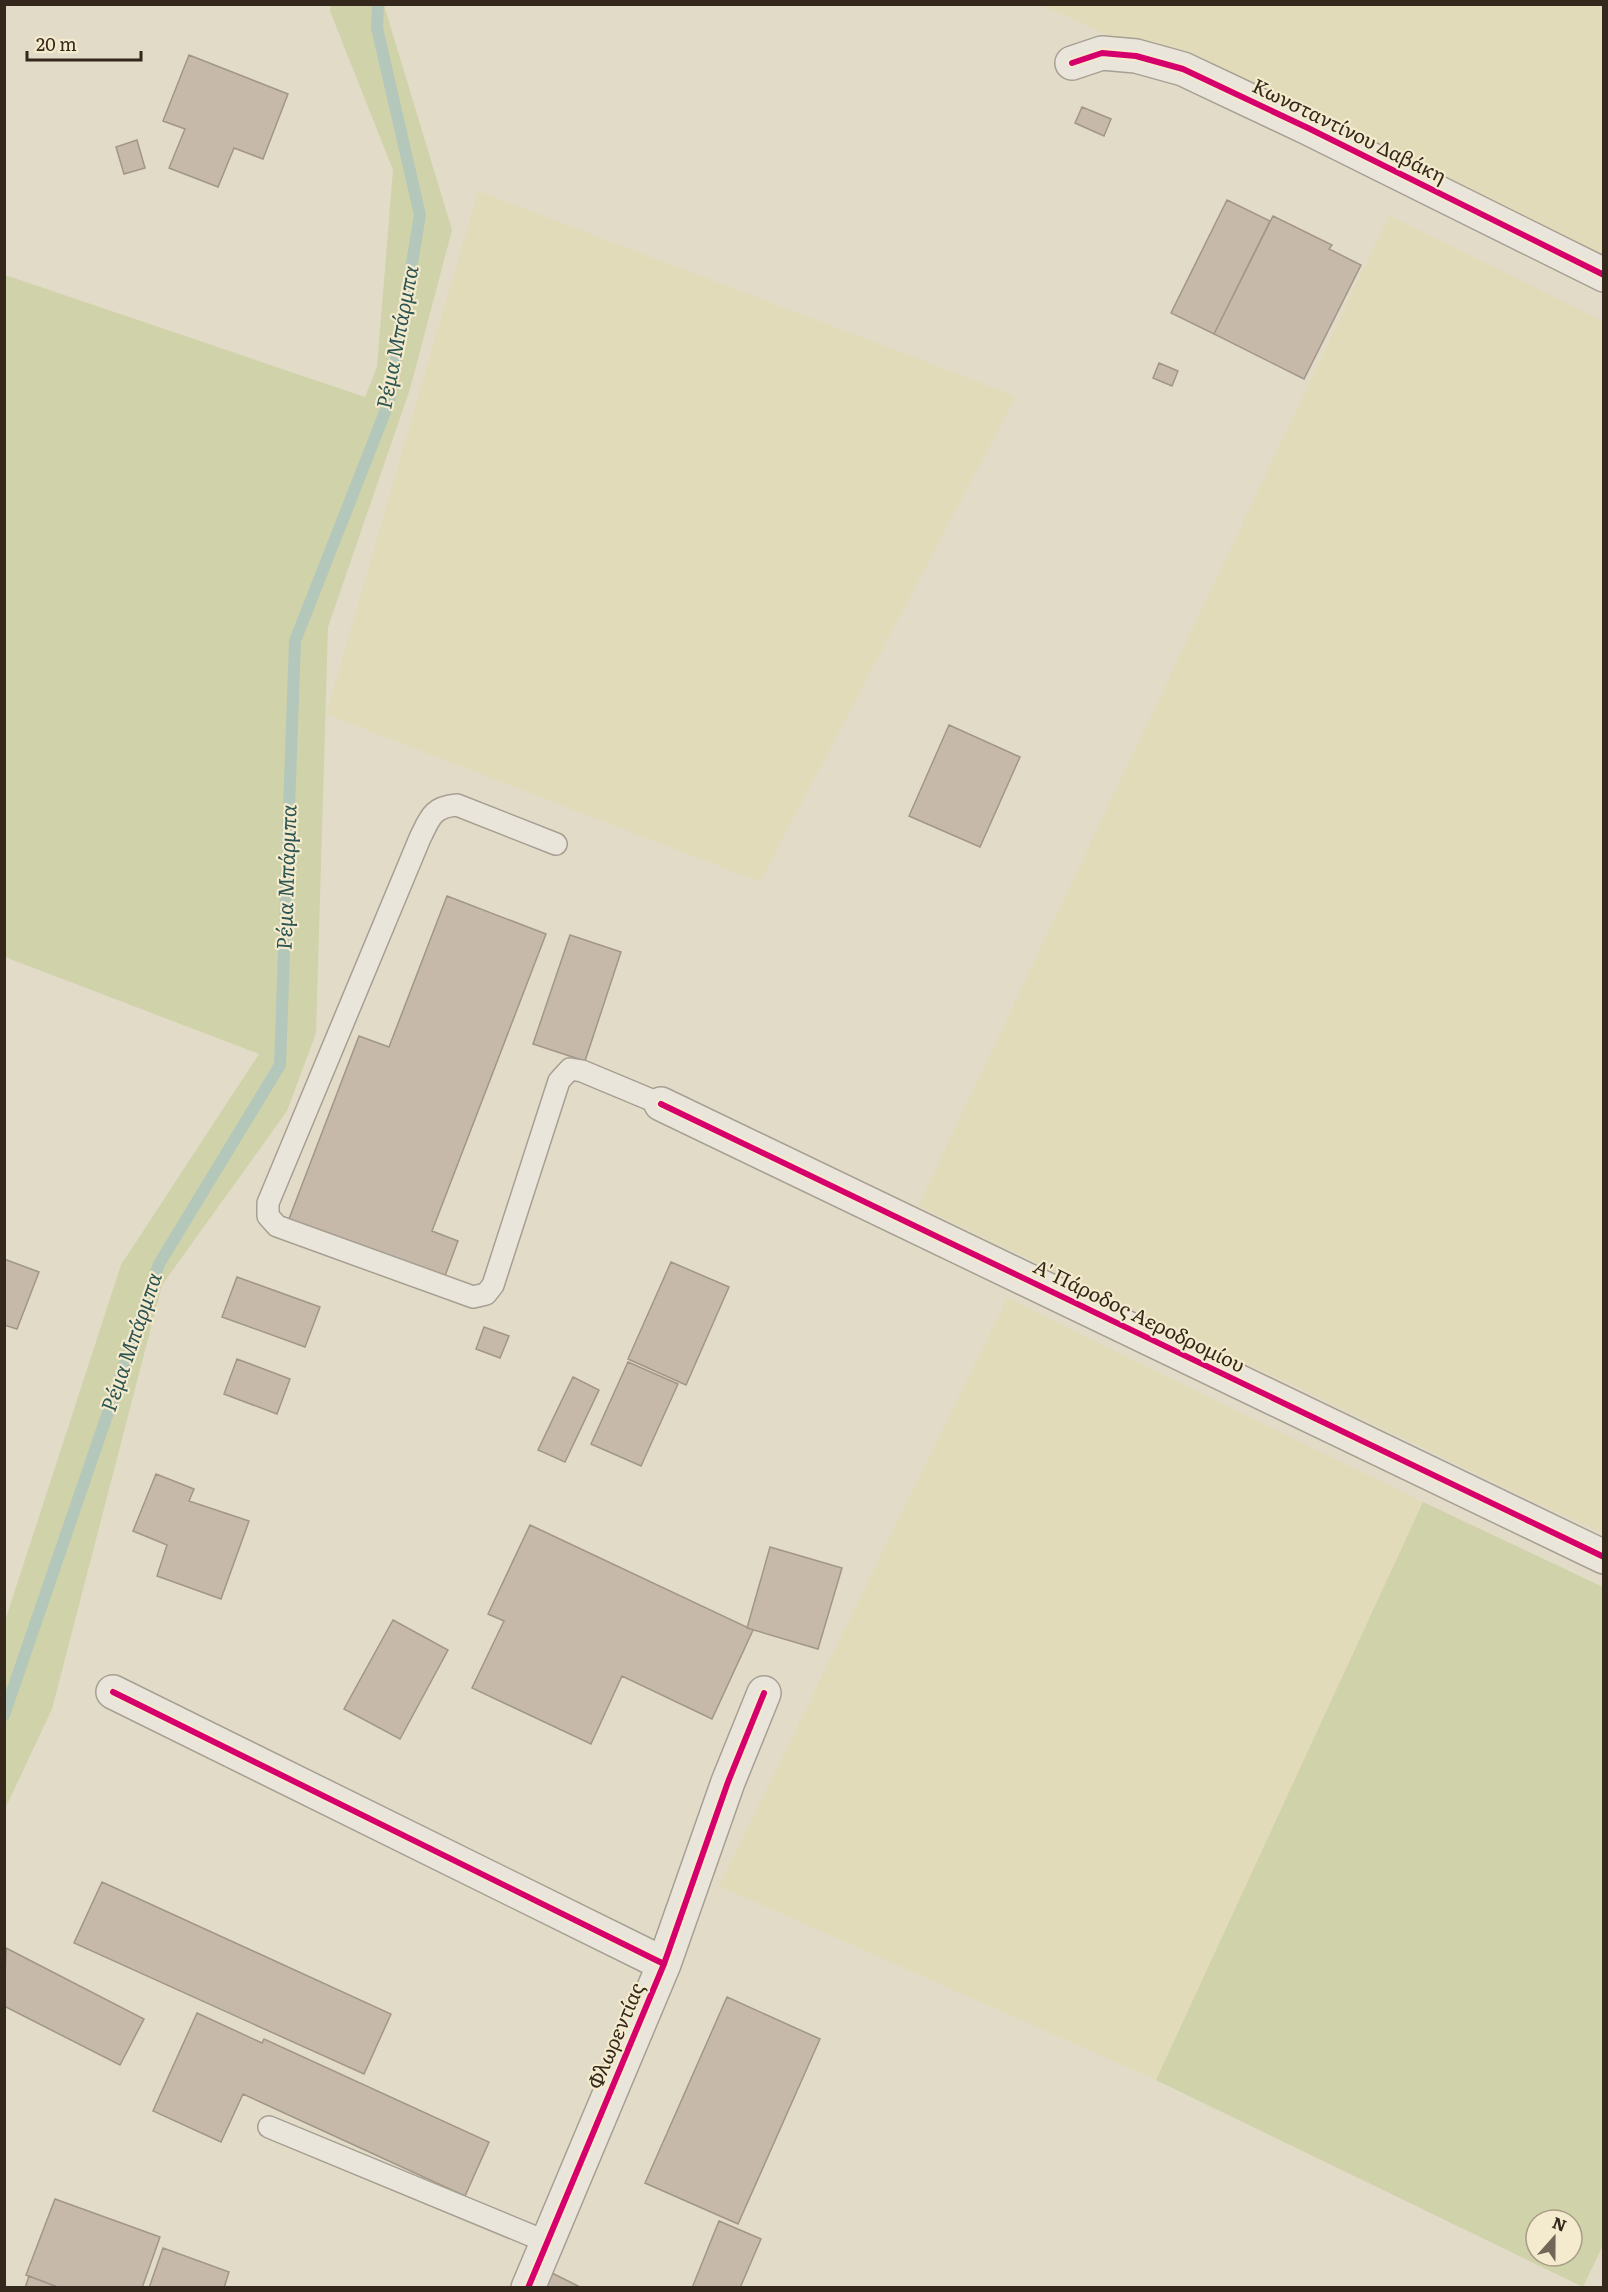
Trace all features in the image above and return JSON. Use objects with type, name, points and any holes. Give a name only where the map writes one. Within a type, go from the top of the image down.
[{"type":"street","name":"Κωνσταντίνου Δαβάκη","points":[[1072,63],[1102,53],[1136,56],[1183,69],[1308,128],[1604,275]]},
{"type":"street","name":"Α' Πάροδος Αεροδρομίου","points":[[661,1104],[1604,1557]]},
{"type":"street","points":[[112,1692],[664,1964]]},
{"type":"street","name":"Φλωρεντίας","points":[[528,2288],[664,1964],[728,1782],[764,1693]]},
{"type":"lane","points":[[556,844],[457,805],[446,806],[434,811],[420,838],[268,1203],[268,1216],[278,1226],[473,1297],[486,1294],[493,1286],[559,1081],[570,1069],[582,1071],[661,1104]]},
{"type":"lane","points":[[268,2127],[547,2242]]},
{"type":"shaded area","points":[[1042,5],[1603,5],[1603,264]]},
{"type":"shaded area","points":[[478,191],[1016,396],[760,882],[326,714]]},
{"type":"shaded area","points":[[1389,215],[1603,321],[1603,1534],[918,1206]]},
{"type":"shaded area","points":[[1007,1298],[1423,1502],[1156,2080],[719,1886]]},
{"type":"green space","points":[[331,5],[384,5],[452,230],[410,389],[328,627],[316,1033],[287,1111],[162,1285],[52,1709],[5,1809],[5,1621],[121,1265],[259,1054],[5,957],[5,275],[365,397],[377,367],[393,170],[330,11]]},
{"type":"green space","points":[[1423,1502],[1603,1587],[1604,2243],[1583,2287],[1544,2268],[1584,2268],[1584,2208],[1524,2208],[1524,2258],[1156,2080]]},
{"type":"building","points":[[189,55],[288,94],[263,159],[234,148],[218,187],[169,168],[185,129],[163,121]]},
{"type":"building","points":[[1082,107],[1111,119],[1104,136],[1075,123]]},
{"type":"building","points":[[137,140],[145,168],[124,174],[116,147]]},
{"type":"building","points":[[1227,200],[1270,221],[1214,334],[1171,313]]},
{"type":"building","points":[[1273,216],[1332,245],[1329,249],[1361,265],[1304,379],[1214,334]]},
{"type":"building","points":[[1159,363],[1178,371],[1172,386],[1153,378]]},
{"type":"building","points":[[949,725],[1020,757],[980,847],[909,816]]},
{"type":"building","points":[[447,896],[546,934],[432,1231],[458,1241],[442,1284],[287,1224],[359,1036],[389,1047]]},
{"type":"building","points":[[570,935],[621,952],[585,1061],[533,1044]]},
{"type":"building","points":[[4,1259],[39,1272],[17,1329],[4,1325]]},
{"type":"building","points":[[671,1262],[729,1287],[686,1385],[628,1359]]},
{"type":"building","points":[[237,1277],[320,1307],[305,1347],[222,1317]]},
{"type":"building","points":[[484,1327],[509,1336],[500,1358],[476,1349]]},
{"type":"building","points":[[237,1359],[290,1379],[277,1414],[224,1394]]},
{"type":"building","points":[[628,1362],[678,1384],[641,1466],[591,1444]]},
{"type":"building","points":[[573,1377],[599,1390],[565,1462],[538,1450]]},
{"type":"building","points":[[156,1474],[194,1489],[189,1501],[249,1521],[221,1599],[157,1576],[167,1545],[133,1531]]},
{"type":"building","points":[[530,1525],[753,1630],[712,1719],[622,1676],[591,1744],[472,1688],[504,1621],[488,1614]]},
{"type":"building","points":[[770,1547],[842,1568],[818,1649],[747,1628]]},
{"type":"building","points":[[393,1620],[448,1650],[400,1739],[344,1709]]},
{"type":"building","points":[[102,1882],[391,2014],[364,2074],[74,1943]]},
{"type":"building","points":[[6,1948],[144,2019],[120,2065],[4,2006]]},
{"type":"building","points":[[727,1997],[820,2039],[738,2224],[645,2183]]},
{"type":"building","points":[[197,2013],[262,2043],[264,2039],[489,2142],[465,2196],[243,2094],[221,2142],[153,2111]]},
{"type":"building","points":[[55,2199],[160,2237],[142,2288],[60,2288],[26,2275]]},
{"type":"building","points":[[719,2221],[761,2239],[740,2288],[692,2288]]},
{"type":"building","points":[[163,2248],[229,2272],[224,2288],[149,2288]]},
{"type":"building","points":[[552,2273],[582,2288],[546,2288]]},
{"type":"building","points":[[29,2276],[60,2288],[25,2288]]},
{"type":"waterway","name":"Ρέμα Μπάρμπα","points":[[4,1715],[159,1264],[280,1065],[295,641],[389,402],[420,215],[377,28],[378,4]]},
{"type":"cycle path","points":[[1072,63],[1102,53],[1136,56],[1183,69],[1308,128],[1604,275]]},
{"type":"cycle path","points":[[661,1104],[1604,1557]]},
{"type":"cycle path","points":[[113,1692],[664,1964]]},
{"type":"cycle path","points":[[528,2288],[664,1964],[728,1782],[764,1693]]}]
